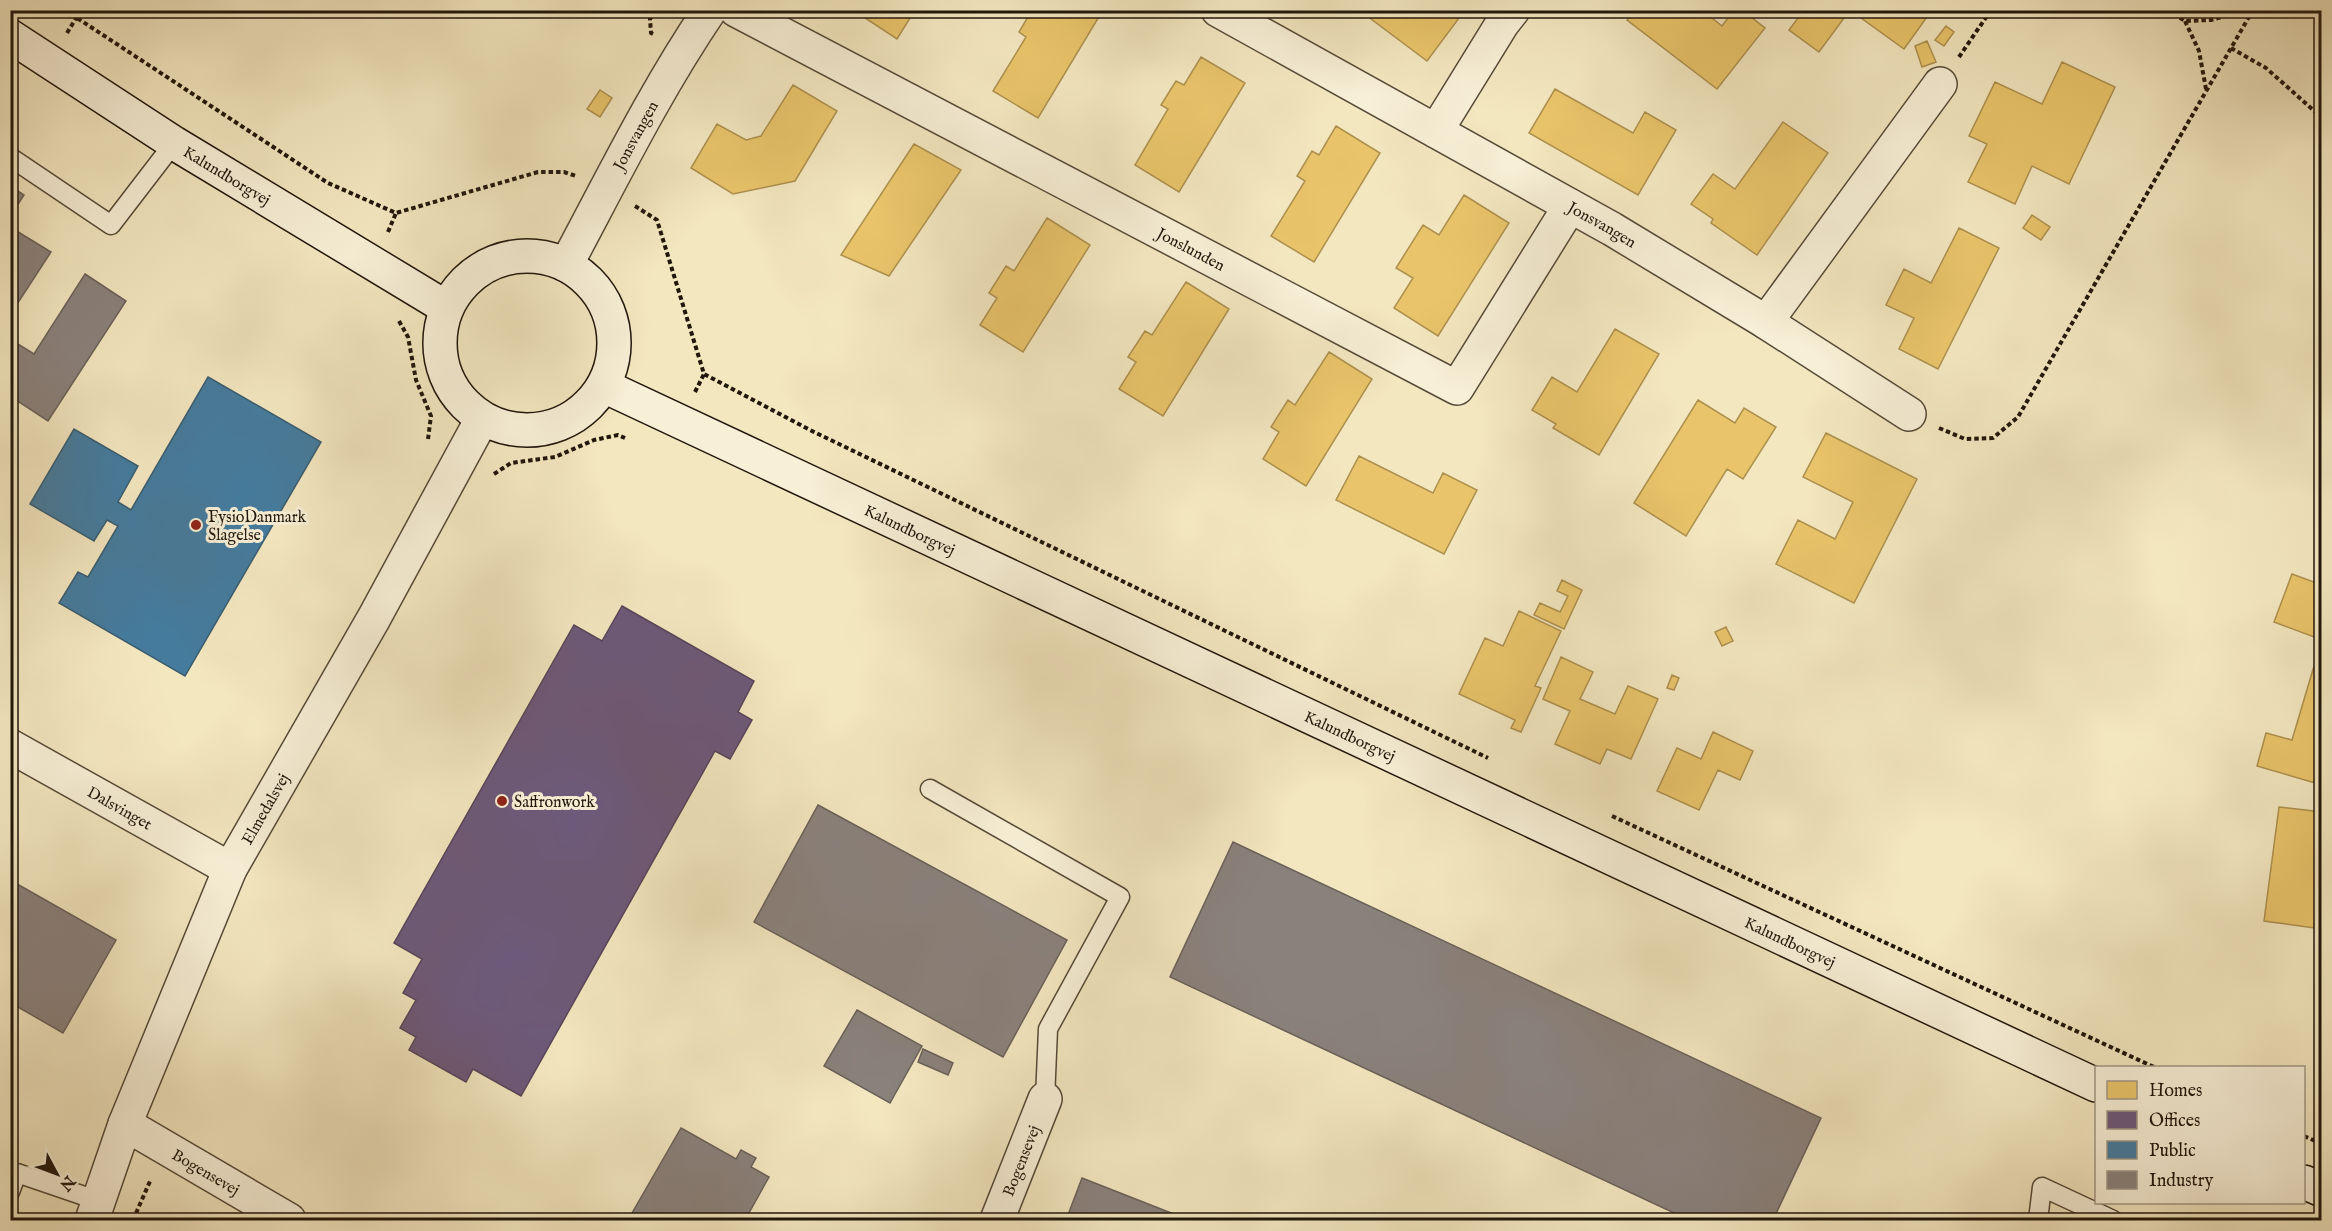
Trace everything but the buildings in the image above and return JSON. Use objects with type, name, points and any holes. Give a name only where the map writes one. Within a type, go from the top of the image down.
[{"type":"street","name":"Jonsvangen","points":[[567,265],[606,186],[680,56],[710,10]]},
{"type":"street","name":"Jonslunden","points":[[736,10],[1457,388],[1570,206]]},
{"type":"street","name":"Jonsvangen","points":[[1218,10],[1570,206],[1766,322],[1909,414]]},
{"type":"street","points":[[1436,131],[1513,10]]},
{"type":"street","name":"Kalundborgvej","points":[[10,36],[174,144],[447,308]]},
{"type":"street","points":[[1766,322],[1940,84]]},
{"type":"street","points":[[511,257],[540,257],[567,265],[589,282],[606,304],[614,332],[614,341],[613,359],[604,386],[586,408],[563,423],[536,431],[508,429],[483,419],[462,403],[448,382],[440,358],[440,333],[447,308],[462,284],[484,267],[511,257]]},
{"type":"street","name":"Kalundborgvej","points":[[604,386],[2095,1084]]},
{"type":"street","name":"Elmedalsvej","points":[[95,1210],[125,1124],[230,870],[374,618],[483,419]]},
{"type":"street","name":"Dalsvinget","points":[[10,747],[230,870]]},
{"type":"street","name":"Bogensevej","points":[[997,1221],[1045,1099]]},
{"type":"street","name":"Bogensevej","points":[[125,1124],[289,1221]]},
{"type":"street","points":[[2305,1182],[2322,1190]]},
{"type":"lane","points":[[10,157],[111,225],[174,144]]},
{"type":"lane","points":[[930,789],[1120,897],[1048,1029],[1045,1099]]},
{"type":"lane","points":[[10,1192],[14,1169],[95,1210]]},
{"type":"lane","points":[[2038,1221],[2042,1187],[2113,1221]]},
{"type":"path","points":[[65,10],[328,183],[396,213],[538,172],[564,172],[606,186],[657,220],[704,374],[820,435],[1496,762]]},
{"type":"path","points":[[1940,84],[1991,10]]},
{"type":"path","points":[[2167,10],[2185,21],[2199,51],[2206,91]]},
{"type":"path","points":[[2185,21],[2211,20],[2246,10]]},
{"type":"path","points":[[1909,414],[1965,439],[1993,438],[2018,417],[2253,10]]},
{"type":"path","points":[[2231,48],[2266,69],[2322,118]]},
{"type":"path","points":[[1604,812],[2152,1066]]},
{"type":"path","points":[[2305,1136],[2322,1144]]},
{"type":"path","points":[[133,1221],[164,1148]]},
{"type":"place","name":"FysioDanmark Slagelse","points":[[196,525]]},
{"type":"place","name":"Saffronwork","points":[[502,801]]}]
